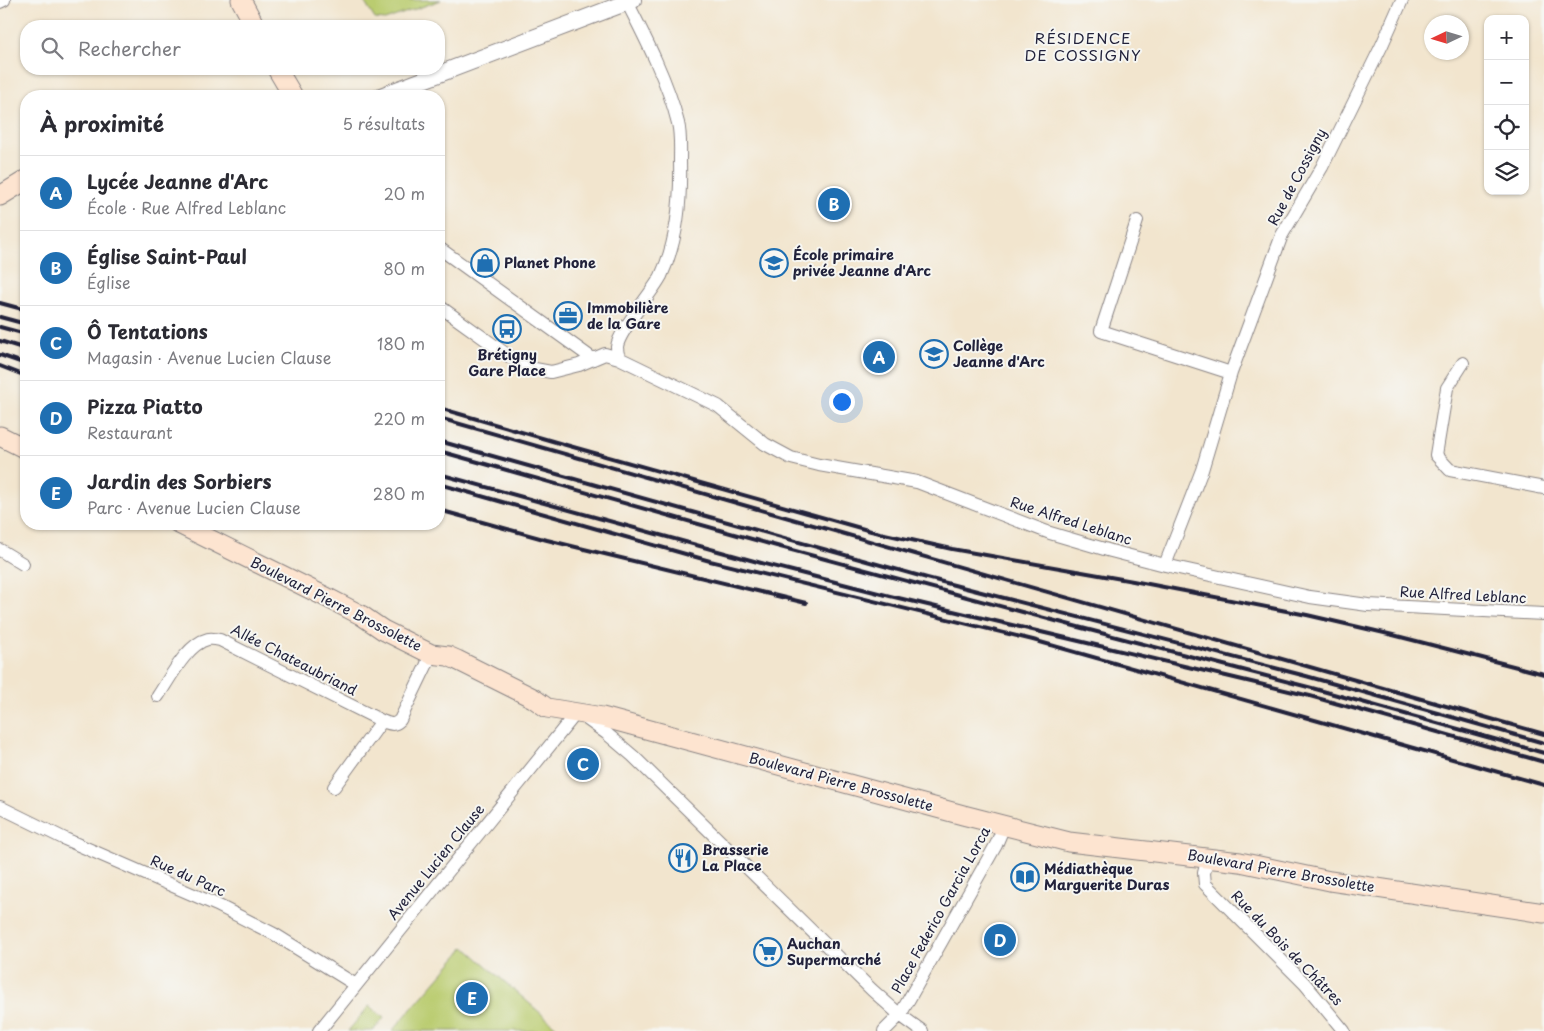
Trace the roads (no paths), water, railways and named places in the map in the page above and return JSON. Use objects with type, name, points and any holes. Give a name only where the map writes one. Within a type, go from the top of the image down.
[{"type":"main road","points":[[241,0],[252,20]]},
{"type":"main road","points":[[281,75],[289,90]]},
{"type":"main road","points":[[0,196],[20,184]]},
{"type":"main road","points":[[0,436],[20,446]]},
{"type":"main road","name":"Boulevard Pierre Brossolette","points":[[191,530],[362,615],[383,630],[431,654],[448,656],[457,660],[533,698],[547,708],[602,717],[1069,842],[1208,857],[1330,881],[1544,913]]},
{"type":"street","points":[[0,2],[4,0]]},
{"type":"street","name":"Rue de Cossigny","points":[[1165,565],[1202,470],[1231,374],[1282,235],[1322,166],[1382,46],[1402,0]]},
{"type":"street","points":[[445,71],[629,1],[674,106],[678,125],[681,178],[678,220],[668,260],[661,276],[620,337],[617,347],[619,358],[605,354],[579,365],[551,372],[524,367],[445,310]]},
{"type":"street","points":[[396,90],[435,75]]},
{"type":"street","points":[[1137,220],[1101,331],[1231,374]]},
{"type":"street","points":[[445,252],[593,359]]},
{"type":"street","name":"Rue Alfred Leblanc","points":[[619,358],[718,406],[765,444],[791,458],[819,465],[917,482],[1050,533],[1111,551],[1310,597],[1368,605],[1544,614]]},
{"type":"street","points":[[1463,364],[1447,388],[1436,455],[1450,470],[1544,488]]},
{"type":"street","points":[[0,550],[23,564]]},
{"type":"street","name":"Allée Chateaubriand","points":[[158,696],[186,654],[198,643],[210,638],[220,640],[382,721]]},
{"type":"street","points":[[334,787],[382,721],[396,724],[400,720],[431,654]]},
{"type":"street","name":"Avenue Lucien Clause","points":[[319,1031],[577,712]]},
{"type":"street","name":"Place Federico Garcia Lorca","points":[[577,712],[633,756],[872,990],[900,1014],[996,845],[1004,826]]},
{"type":"street","name":"Rue du Parc","points":[[0,807],[65,839],[225,909],[274,934],[356,986]]},
{"type":"street","name":"Rue du Bois de Châtres","points":[[1208,857],[1204,873],[1205,884],[1305,984],[1344,1031]]},
{"type":"street","points":[[884,1031],[900,1014],[922,1031]]},
{"type":"railway","points":[[0,303],[20,308]]},
{"type":"railway","points":[[0,317],[20,322]]},
{"type":"railway","points":[[0,327],[20,332]]},
{"type":"railway","points":[[0,341],[20,347]]},
{"type":"railway","points":[[0,355],[20,362]]},
{"type":"railway","points":[[0,366],[20,374]]},
{"type":"railway","points":[[445,410],[871,531],[952,549],[1133,581],[1307,615],[1544,674]]},
{"type":"railway","points":[[445,420],[1544,734]]},
{"type":"railway","points":[[445,443],[927,578],[1306,676],[1544,743]]},
{"type":"railway","points":[[445,453],[773,545],[1312,688],[1544,753]]},
{"type":"railway","points":[[445,476],[765,564],[890,596],[1310,696],[1544,762]]},
{"type":"railway","points":[[445,486],[710,561],[1033,640],[1544,785]]},
{"type":"railway","points":[[445,512],[547,540],[806,603]]},
{"type":"place","name":"Église Saint-Paul","points":[[834,204]]},
{"type":"place","name":"Planet Phone","points":[[485,263]]},
{"type":"place","name":"École primaire privée Jeanne d'Arc","points":[[774,263]]},
{"type":"place","name":"Immobilière de la Gare","points":[[568,316]]},
{"type":"place","name":"Brétigny Gare Place","points":[[507,329]]},
{"type":"place","name":"Collège Jeanne d'Arc","points":[[934,354]]},
{"type":"place","name":"Lycée Jeanne d'Arc","points":[[879,357]]},
{"type":"place","name":"Ô Tentations","points":[[583,764]]},
{"type":"place","name":"Brasserie La Place","points":[[683,858]]},
{"type":"place","name":"Médiathèque Marguerite Duras","points":[[1025,877]]},
{"type":"place","name":"Pizza Piatto","points":[[1000,940]]},
{"type":"place","name":"Auchan Supermarché","points":[[768,952]]},
{"type":"place","name":"Jardin des Sorbiers","points":[[472,998]]},
{"type":"district","name":"RÉSIDENCE DE COSSIGNY","points":[[1083,48]]}]
